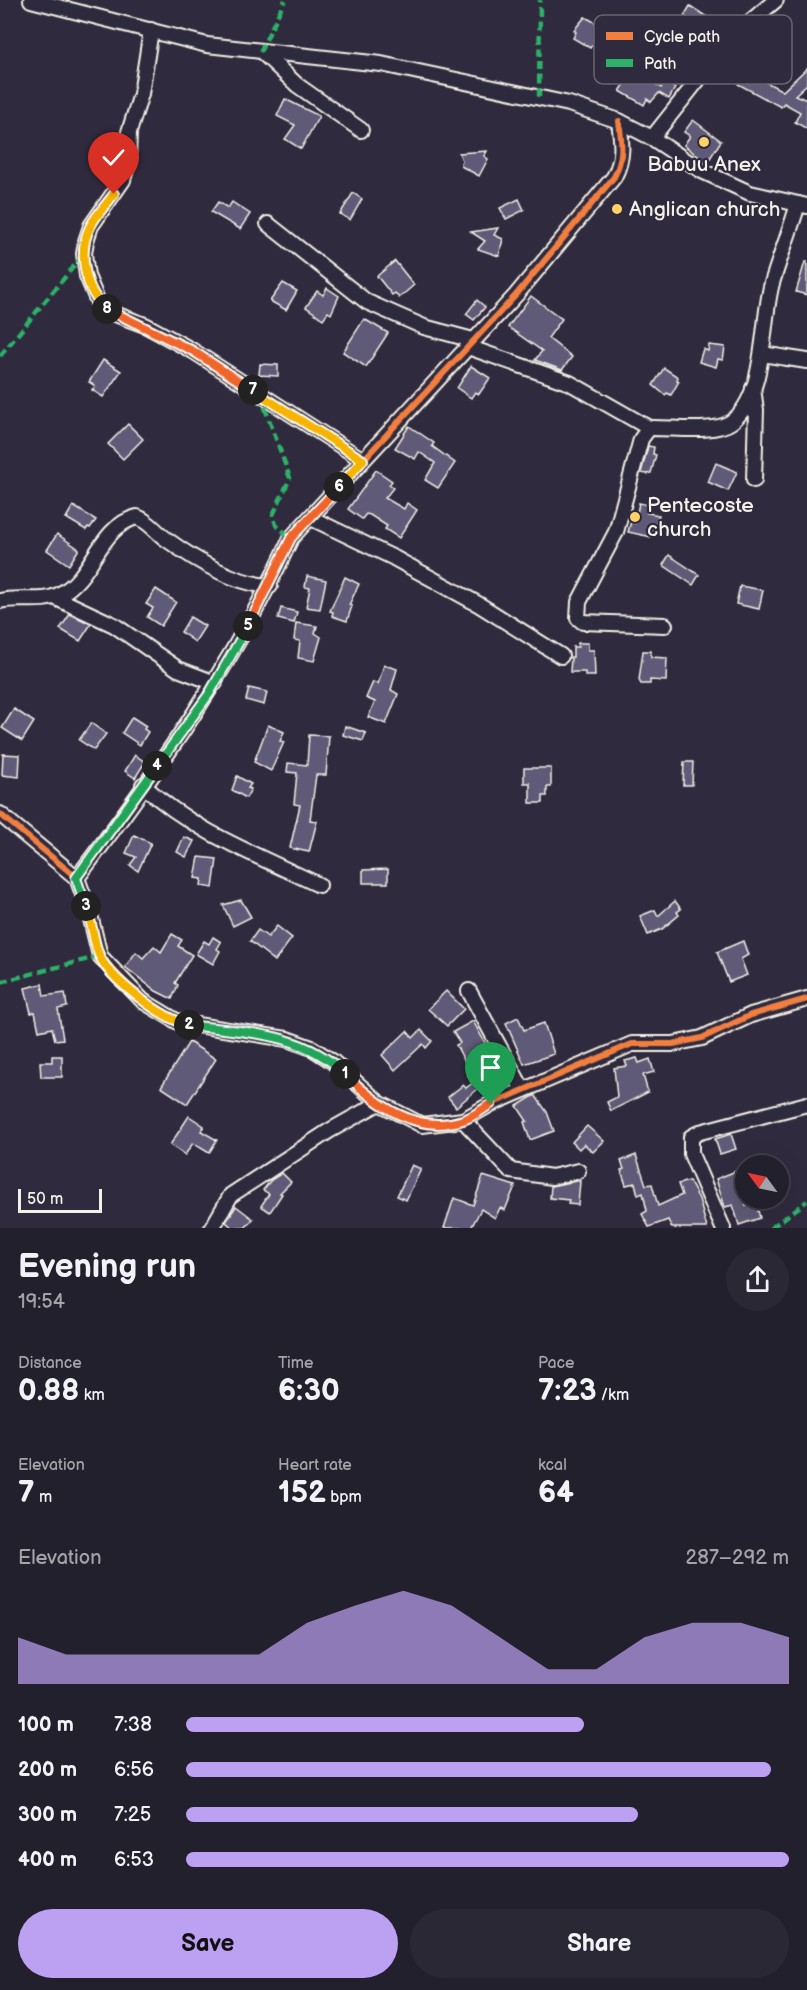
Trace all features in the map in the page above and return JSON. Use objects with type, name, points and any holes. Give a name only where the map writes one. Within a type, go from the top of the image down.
[{"type":"street","points":[[31,0],[207,45],[381,64],[569,104],[619,121],[652,138],[702,171],[741,189],[802,205],[772,282],[762,354],[753,388],[744,408],[730,422],[712,429],[649,428],[570,383],[424,327],[367,302],[268,224]]},
{"type":"street","points":[[758,15],[776,0]]},
{"type":"street","points":[[151,30],[141,94],[129,132],[128,164],[123,180],[91,226],[86,241],[84,254],[87,276],[98,302],[112,313],[145,326],[193,351],[363,460]]},
{"type":"street","points":[[263,52],[297,85],[361,130]]},
{"type":"street","points":[[652,138],[695,84]]},
{"type":"street","points":[[76,878],[215,683],[270,586],[291,538],[516,295],[614,177],[621,164],[623,150],[619,121]]},
{"type":"street","points":[[762,354],[807,361]]},
{"type":"street","points":[[753,388],[756,410],[754,480]]},
{"type":"street","points":[[649,428],[641,439],[616,532],[579,602],[577,611],[578,618],[583,622],[665,625]]},
{"type":"street","points":[[54,597],[73,584],[115,527],[137,517],[166,539],[230,576],[246,583],[270,586]]},
{"type":"street","points":[[311,518],[394,558],[495,613],[561,656]]},
{"type":"street","points":[[0,601],[54,597],[114,625],[178,669],[215,683]]},
{"type":"street","points":[[143,785],[165,805],[196,825],[319,885]]},
{"type":"street","points":[[0,814],[76,878],[88,911],[99,956],[143,1001],[178,1022],[287,1039],[312,1048],[332,1061],[379,1103],[422,1125],[463,1120],[523,1090],[632,1044],[673,1044],[702,1038],[751,1015],[807,999]]},
{"type":"street","points":[[469,991],[523,1090]]},
{"type":"street","points":[[781,1006],[807,1010]]},
{"type":"street","points":[[212,1228],[231,1195],[329,1131],[379,1103]]},
{"type":"street","points":[[723,1228],[691,1154],[691,1137],[700,1132],[807,1104]]},
{"type":"street","points":[[463,1120],[511,1171],[552,1177],[578,1172]]},
{"type":"building","points":[[690,6],[704,15],[685,15]]},
{"type":"building","points":[[585,17],[594,22],[594,46],[592,45],[590,48],[573,38],[576,32],[574,30]]},
{"type":"building","points":[[807,68],[807,84],[795,95],[807,100],[807,129],[795,122],[800,112],[784,103],[781,107],[738,84],[770,84],[783,91]]},
{"type":"building","points":[[625,84],[655,84],[661,88],[663,84],[668,84],[675,88],[669,99],[659,93],[651,102],[647,99],[644,105],[620,91]]},
{"type":"building","points":[[285,99],[319,116],[301,149],[285,139],[295,125],[277,116]]},
{"type":"building","name":"Babuu Anex","points":[[693,120],[721,141],[707,163],[684,145],[690,136],[684,132]]},
{"type":"building","points":[[487,151],[484,156],[488,159],[479,176],[461,166],[462,160],[459,153]]},
{"type":"building","points":[[353,193],[362,199],[350,220],[340,214]]},
{"type":"building","points":[[519,199],[524,210],[506,219],[500,208]]},
{"type":"building","points":[[218,202],[228,208],[232,202],[250,214],[240,229],[211,212]]},
{"type":"building","points":[[498,228],[494,235],[503,239],[499,256],[478,249],[485,241],[471,232]]},
{"type":"building","points":[[395,261],[414,285],[399,298],[395,293],[392,295],[377,276]]},
{"type":"building","points":[[805,262],[807,262],[807,295],[796,292]]},
{"type":"building","points":[[283,283],[297,291],[286,310],[270,301]]},
{"type":"building","points":[[327,288],[339,296],[331,314],[328,312],[323,319],[306,307],[317,291],[323,295]]},
{"type":"building","points":[[531,296],[562,319],[548,338],[572,357],[562,370],[535,360],[542,351],[508,327]]},
{"type":"building","points":[[477,300],[485,307],[474,320],[466,314]]},
{"type":"building","points":[[364,319],[388,333],[366,367],[343,352]]},
{"type":"building","points":[[709,345],[725,347],[723,360],[718,359],[716,367],[699,362],[703,349],[708,351]]},
{"type":"building","points":[[103,360],[121,371],[103,397],[92,390],[95,386],[89,382]]},
{"type":"building","points":[[260,364],[278,365],[278,376],[259,375]]},
{"type":"building","points":[[471,366],[490,378],[479,394],[475,392],[471,398],[457,388]]},
{"type":"building","points":[[664,368],[678,377],[679,381],[671,395],[667,393],[665,395],[653,385]]},
{"type":"building","points":[[128,424],[143,439],[123,459],[108,444]]},
{"type":"building","points":[[409,426],[434,443],[432,446],[455,463],[438,488],[425,480],[435,463],[419,452],[415,459],[395,448]]},
{"type":"building","points":[[648,446],[654,447],[653,454],[656,455],[651,473],[647,474],[641,473]]},
{"type":"building","points":[[716,463],[737,472],[728,491],[708,482]]},
{"type":"building","points":[[376,470],[392,481],[389,485],[393,488],[385,498],[404,509],[407,503],[417,510],[399,538],[385,529],[387,526],[370,515],[366,514],[362,519],[348,509]]},
{"type":"building","name":"Pentecoste church","points":[[639,503],[649,505],[647,513],[659,515],[651,537],[628,532],[631,522],[635,523]]},
{"type":"building","points":[[73,506],[96,520],[90,528],[86,530],[66,518]]},
{"type":"building","points":[[57,534],[79,549],[69,565],[47,550]]},
{"type":"building","points":[[669,555],[699,575],[693,585],[663,565]]},
{"type":"building","points":[[307,576],[326,580],[320,609],[306,607],[310,588],[305,587]]},
{"type":"building","points":[[345,577],[359,584],[349,605],[352,606],[347,621],[332,616],[333,612],[330,611]]},
{"type":"building","points":[[740,586],[763,590],[759,609],[736,604]]},
{"type":"building","points":[[156,589],[176,602],[161,626],[147,617],[153,608],[146,604]]},
{"type":"building","points":[[281,608],[297,612],[294,623],[278,619]]},
{"type":"building","points":[[70,614],[91,624],[80,641],[60,629]]},
{"type":"building","points":[[190,617],[205,626],[195,642],[181,632]]},
{"type":"building","points":[[296,623],[317,626],[315,633],[321,637],[314,661],[298,658],[300,641],[294,640]]},
{"type":"building","points":[[578,643],[588,643],[588,650],[594,650],[595,676],[585,676],[585,672],[570,672],[573,647],[578,647]]},
{"type":"building","points":[[643,651],[651,651],[651,657],[667,658],[666,681],[650,680],[650,684],[641,684],[639,680]]},
{"type":"building","points":[[384,665],[397,669],[391,690],[398,694],[386,724],[368,717],[375,702],[366,698],[373,682],[378,684]]},
{"type":"building","points":[[249,688],[267,692],[264,705],[246,700]]},
{"type":"building","points":[[14,709],[34,722],[22,741],[2,728]]},
{"type":"building","points":[[132,717],[146,726],[144,729],[148,732],[140,745],[122,733]]},
{"type":"building","points":[[91,723],[106,734],[94,750],[79,740]]},
{"type":"building","points":[[268,725],[284,732],[280,741],[284,742],[271,771],[254,762]]},
{"type":"building","points":[[345,726],[366,733],[363,741],[343,735]]},
{"type":"building","points":[[309,735],[329,736],[326,775],[316,775],[310,820],[317,821],[309,852],[290,848],[300,805],[294,804],[297,773],[287,772],[288,763],[307,765]]},
{"type":"building","points":[[3,754],[20,755],[19,777],[2,775]]},
{"type":"building","points":[[135,755],[145,762],[135,778],[125,771]]},
{"type":"building","points":[[684,762],[693,762],[692,785],[683,785]]},
{"type":"building","points":[[524,768],[551,768],[551,787],[547,787],[547,796],[543,796],[543,803],[530,803],[530,783],[524,783]]},
{"type":"building","points":[[237,776],[251,784],[246,798],[232,790]]},
{"type":"building","points":[[134,835],[151,843],[138,871],[130,865],[136,857],[126,853]]},
{"type":"building","points":[[184,837],[194,841],[186,857],[177,852]]},
{"type":"building","points":[[199,857],[217,859],[213,888],[201,886],[202,879],[195,878]]},
{"type":"building","points":[[388,869],[388,883],[363,883],[363,870]]},
{"type":"building","points":[[241,900],[251,917],[233,926],[223,905]]},
{"type":"building","points":[[675,901],[681,909],[677,912],[679,915],[662,929],[648,935],[640,916],[655,910],[658,916]]},
{"type":"building","points":[[277,926],[292,938],[275,961],[250,941],[258,930],[268,937]]},
{"type":"building","points":[[172,934],[182,940],[178,946],[192,955],[175,983],[178,985],[172,999],[156,991],[125,967],[136,952],[143,958],[154,946],[161,952]]},
{"type":"building","points":[[213,937],[221,942],[217,949],[220,951],[213,964],[196,954],[204,941],[209,944]]},
{"type":"building","points":[[743,941],[748,955],[741,959],[747,975],[729,982],[717,952]]},
{"type":"building","points":[[42,984],[44,996],[65,993],[67,1007],[58,1009],[63,1039],[55,1040],[52,1028],[39,1031],[35,1012],[31,1013],[25,988]]},
{"type":"building","points":[[446,991],[464,1009],[447,1026],[428,1009]]},
{"type":"building","points":[[518,1017],[524,1030],[544,1023],[554,1054],[524,1064],[506,1023]]},
{"type":"building","points":[[473,1021],[495,1061],[476,1072],[469,1060],[465,1062],[456,1045],[460,1043],[453,1032]]},
{"type":"building","points":[[421,1030],[432,1041],[426,1048],[423,1044],[395,1070],[382,1055],[407,1031],[413,1038]]},
{"type":"building","points":[[189,1042],[216,1059],[187,1104],[161,1087]]},
{"type":"building","points":[[52,1056],[62,1056],[62,1077],[41,1077],[40,1062],[52,1062]]},
{"type":"building","points":[[637,1058],[639,1063],[650,1059],[654,1072],[643,1075],[648,1092],[611,1111],[607,1102],[617,1097],[614,1068],[627,1066],[625,1061]]},
{"type":"building","points":[[474,1082],[479,1088],[456,1107],[448,1097],[463,1085],[466,1088]]},
{"type":"building","points":[[535,1095],[547,1112],[554,1131],[530,1140],[524,1122],[527,1121],[517,1106]]},
{"type":"building","points":[[189,1116],[204,1126],[201,1131],[217,1140],[209,1153],[193,1143],[185,1155],[170,1145]]},
{"type":"building","points":[[587,1126],[604,1141],[593,1152],[584,1144],[579,1149],[572,1142]]},
{"type":"building","points":[[731,1134],[736,1149],[720,1154],[715,1139]]},
{"type":"building","points":[[636,1155],[646,1185],[652,1184],[658,1206],[682,1195],[678,1184],[689,1181],[699,1199],[707,1228],[672,1228],[668,1220],[649,1227],[642,1214],[647,1211],[643,1193],[638,1195],[635,1183],[626,1185],[621,1170],[624,1169],[621,1161]]},
{"type":"building","points":[[412,1165],[421,1169],[406,1200],[397,1196]]},
{"type":"building","points":[[735,1171],[735,1209],[758,1209],[760,1218],[739,1225],[733,1205],[725,1207],[716,1179]]},
{"type":"building","points":[[282,1173],[291,1182],[280,1193],[282,1194],[270,1212],[261,1206],[269,1194],[263,1190],[271,1180]]},
{"type":"building","points":[[483,1176],[515,1186],[505,1210],[500,1208],[495,1218],[481,1209],[471,1228],[444,1228],[454,1198],[473,1205]]},
{"type":"building","points":[[580,1181],[578,1205],[568,1204],[569,1200],[550,1198],[551,1186]]},
{"type":"building","points":[[236,1206],[253,1219],[245,1228],[233,1228],[226,1222]]},
{"type":"marked path","points":[[260,52],[285,0]]},
{"type":"marked path","points":[[539,97],[540,0]]},
{"type":"marked path","points":[[0,356],[84,254]]},
{"type":"marked path","points":[[260,394],[290,478],[273,515],[276,525],[291,538]]},
{"type":"marked path","points":[[0,982],[100,956]]},
{"type":"marked path","points":[[771,1228],[807,1201]]},
{"type":"cycle path","points":[[77,878],[137,797],[194,714],[246,628],[291,538],[516,295],[614,177],[621,150],[619,121]]},
{"type":"cycle path","points":[[0,814],[77,878],[89,911],[100,956],[143,1001],[178,1022],[287,1039],[312,1048],[332,1061],[379,1103],[422,1125],[463,1120],[491,1104],[632,1044],[673,1044],[702,1038],[751,1015],[807,999]]},
{"type":"place","name":"Babuu Anex","points":[[704,142]]},
{"type":"place","name":"Anglican church","points":[[617,209]]},
{"type":"place","name":"Pentecoste church","points":[[635,517]]},
{"type":"route","points":[[114,194],[91,226],[84,254],[87,276],[98,302],[112,313],[145,326],[193,351],[363,460],[291,538],[270,586],[209,694],[119,822],[76,878],[93,926],[99,956],[143,1001],[178,1022],[287,1039],[312,1048],[332,1061],[379,1103],[422,1125],[463,1120],[491,1104]]}]
